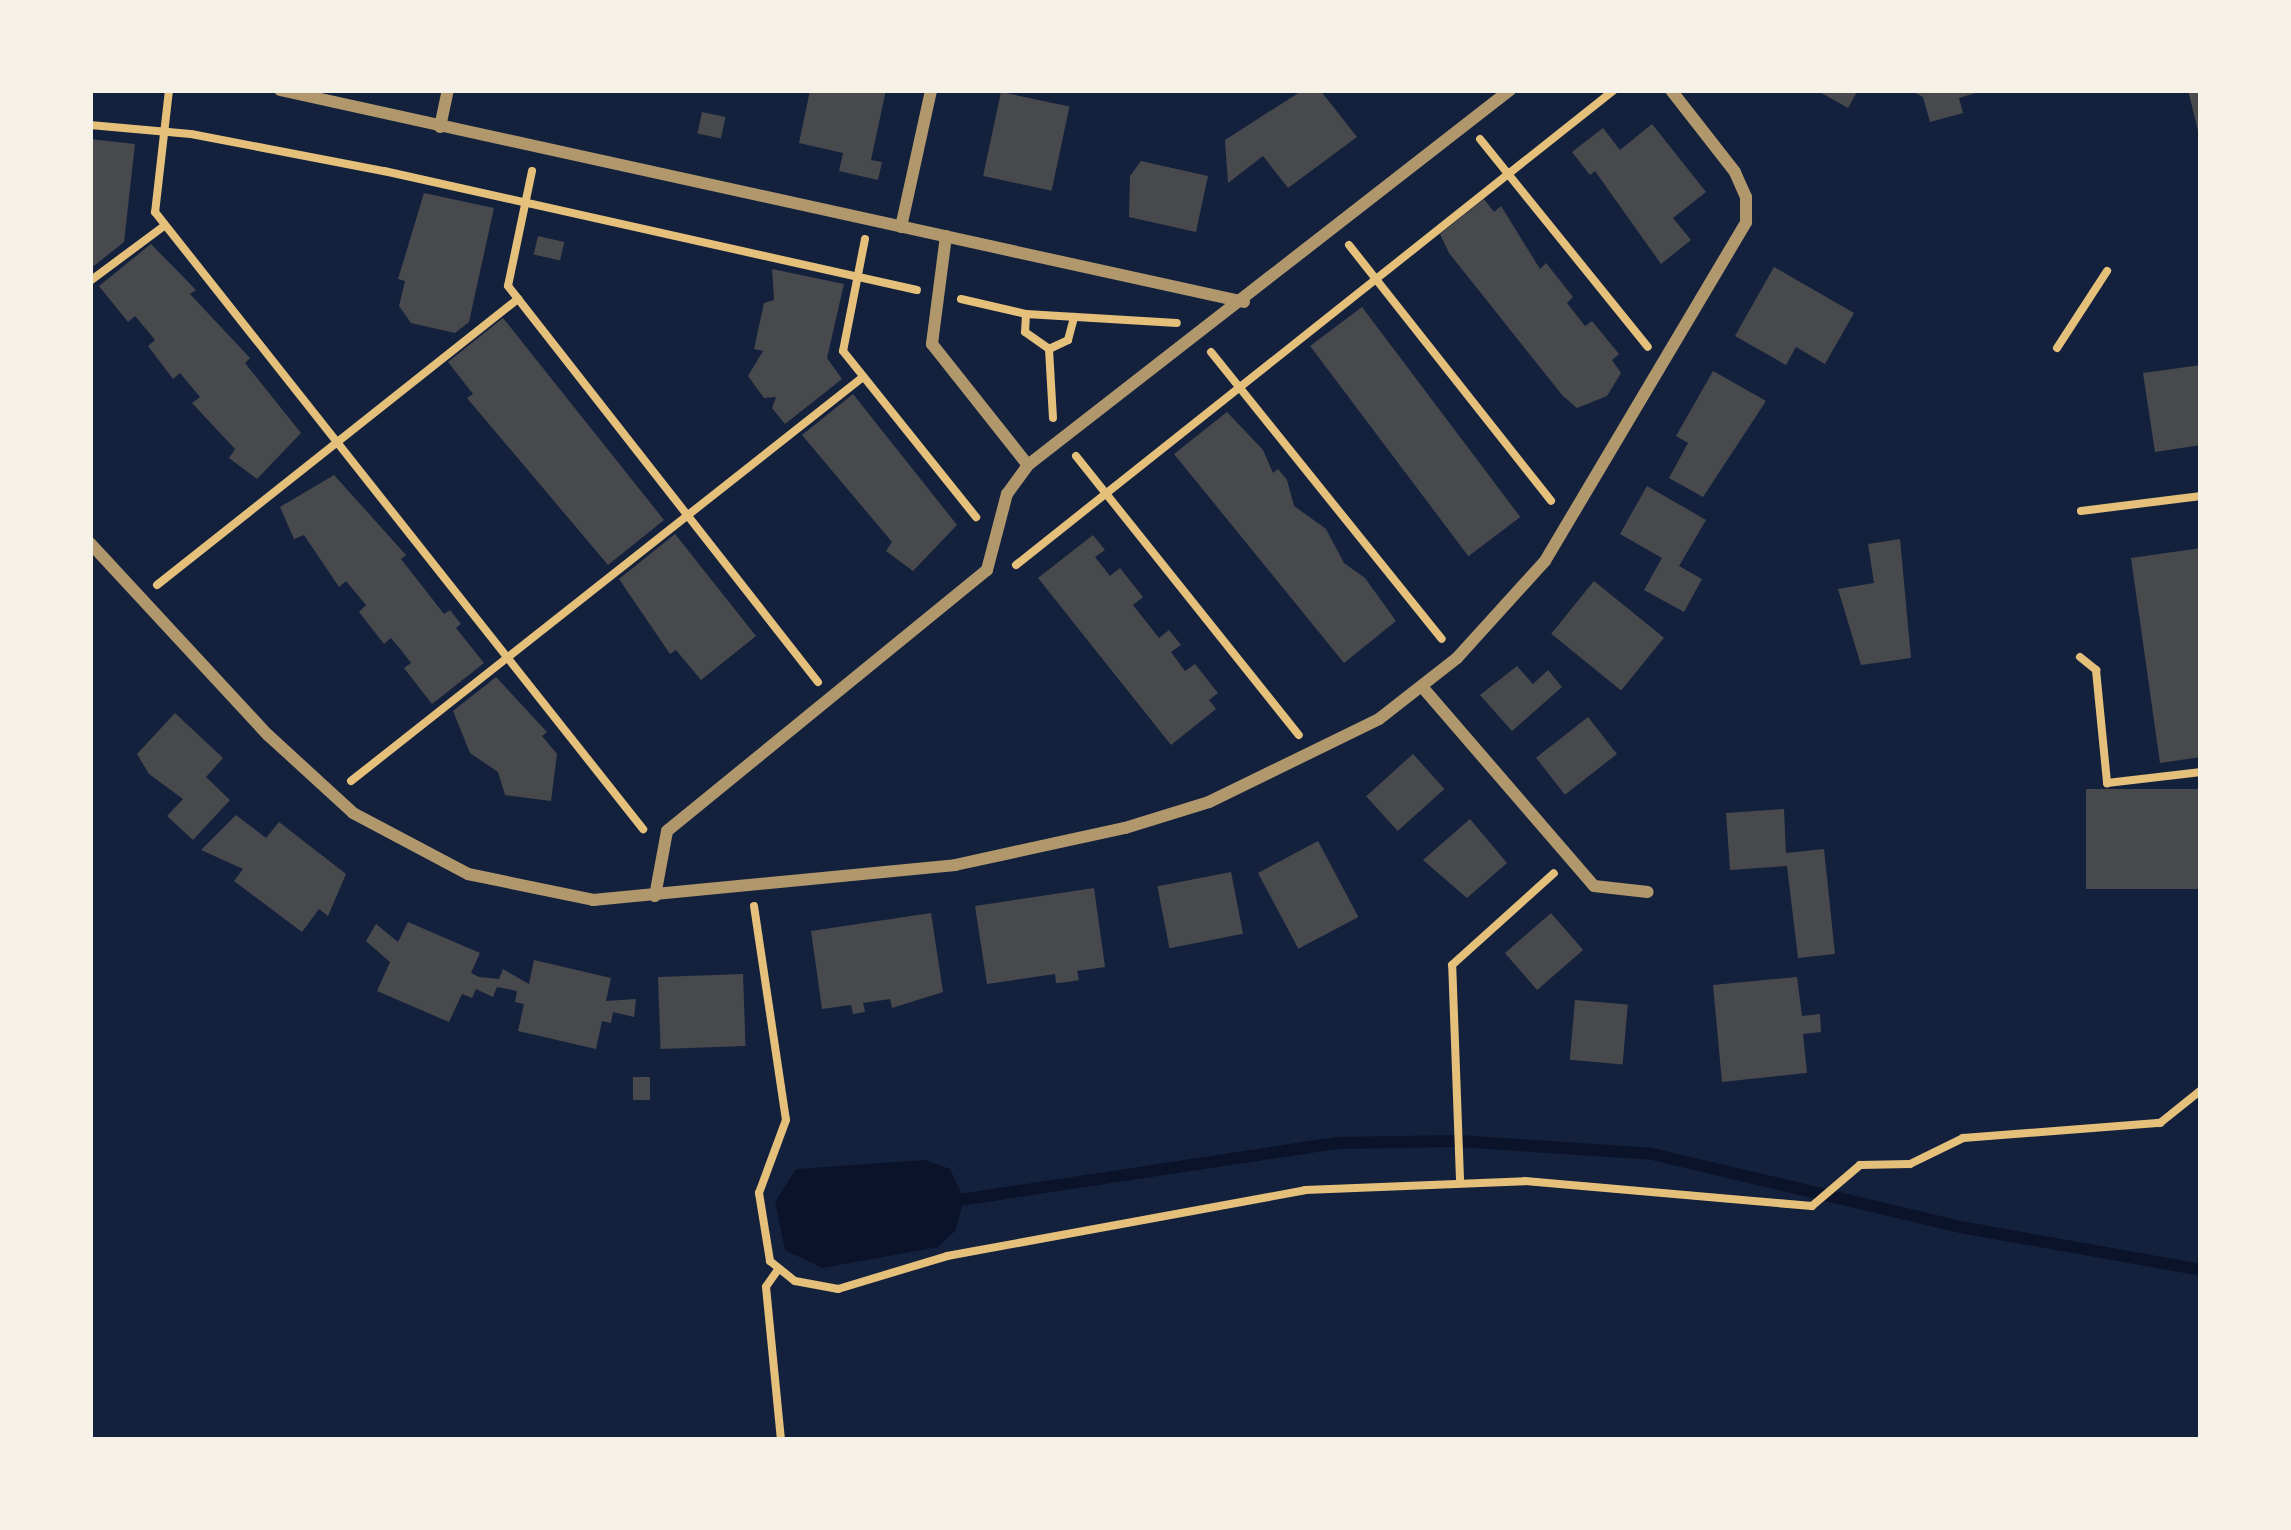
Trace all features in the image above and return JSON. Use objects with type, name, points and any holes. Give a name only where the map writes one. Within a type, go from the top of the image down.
[{"type":"street","points":[[280,90],[1244,302]]},
{"type":"street","points":[[440,127],[448,90]]},
{"type":"street","points":[[901,227],[931,90]]},
{"type":"street","points":[[655,896],[667,831],[987,570],[1007,494],[1028,465],[1244,302],[1510,90]]},
{"type":"street","points":[[90,543],[332,795],[381,835],[468,874],[592,900],[655,896],[955,865],[1125,828],[1315,754],[1424,689],[1457,658],[1571,526],[1737,245],[1747,196],[1671,90]]},
{"type":"street","points":[[946,236],[934,293],[932,344],[1028,465]]},
{"type":"street","points":[[1424,689],[1594,886],[1648,892]]},
{"type":"path","points":[[169,90],[155,212],[164,226],[512,658],[662,854]]},
{"type":"path","points":[[987,570],[1009,572],[1614,90]]},
{"type":"path","points":[[1468,124],[1664,368]]},
{"type":"path","points":[[90,125],[161,131],[1026,314],[1169,317],[1198,337],[1240,386],[1457,658]]},
{"type":"path","points":[[537,149],[508,286],[691,514],[830,698]]},
{"type":"path","points":[[868,220],[843,352],[996,541]]},
{"type":"path","points":[[90,281],[164,226]]},
{"type":"path","points":[[1336,230],[1571,526]]},
{"type":"path","points":[[2057,348],[2107,272]]},
{"type":"path","points":[[140,598],[518,299]]},
{"type":"path","points":[[1026,314],[1025,332],[1049,349],[1068,340],[1074,317]]},
{"type":"path","points":[[332,795],[512,658],[863,376]]},
{"type":"path","points":[[1107,492],[1315,754]]},
{"type":"path","points":[[2081,512],[2201,496]]},
{"type":"path","points":[[2080,657],[2096,670],[2107,783],[2201,772]]},
{"type":"path","points":[[1460,1179],[1452,965],[1569,861]]},
{"type":"path","points":[[751,887],[786,1120],[759,1193],[777,1271],[766,1287],[781,1440]]},
{"type":"path","points":[[777,1271],[838,1289],[1016,1241],[1305,1190],[1460,1179],[1812,1206],[1827,1200],[1851,1169],[1910,1164],[1963,1138],[2160,1123],[2201,1090]]},
{"type":"water","points":[[925,1160],[950,1169],[964,1199],[955,1231],[938,1247],[822,1268],[785,1250],[775,1202],[796,1169]]},
{"type":"building","points":[[810,90],[886,90],[871,160],[882,162],[878,180],[839,171],[843,153],[799,143]]},
{"type":"building","points":[[1303,90],[1320,90],[1357,137],[1288,188],[1263,156],[1228,183],[1225,140]]},
{"type":"building","points":[[1816,90],[1858,90],[1848,108]]},
{"type":"building","points":[[1910,90],[1982,91],[1959,98],[1963,113],[1930,122],[1923,97]]},
{"type":"building","points":[[2188,90],[2201,90],[2201,135],[2199,135]]},
{"type":"building","points":[[1001,92],[1069,107],[1052,191],[983,176]]},
{"type":"building","points":[[702,112],[725,117],[721,139],[697,134]]},
{"type":"building","points":[[1652,124],[1706,192],[1673,218],[1691,240],[1661,264],[1595,171],[1590,175],[1572,152],[1603,128],[1620,150]]},
{"type":"building","points":[[90,139],[135,144],[124,242],[90,269]]},
{"type":"building","points":[[1141,161],[1208,176],[1196,232],[1129,217],[1130,176]]},
{"type":"building","points":[[424,193],[494,208],[469,322],[455,333],[411,323],[399,306],[405,281],[398,279]]},
{"type":"building","points":[[1484,199],[1494,212],[1501,206],[1540,269],[1546,263],[1573,297],[1567,303],[1585,326],[1592,321],[1619,354],[1612,360],[1621,373],[1607,396],[1577,408],[1562,395],[1449,253],[1440,234]]},
{"type":"building","points":[[538,236],[564,242],[560,261],[534,255]]},
{"type":"building","points":[[151,244],[196,290],[190,294],[250,358],[245,363],[301,433],[257,479],[229,458],[235,449],[192,403],[200,397],[180,373],[173,379],[148,346],[155,340],[146,329],[135,316],[128,322],[99,286]]},
{"type":"building","points":[[1774,267],[1854,313],[1825,364],[1796,347],[1786,365],[1735,336]]},
{"type":"building","points":[[772,269],[844,284],[827,358],[842,379],[785,424],[772,408],[776,397],[764,398],[748,376],[763,351],[754,349],[764,303],[774,300]]},
{"type":"building","points":[[1362,307],[1520,517],[1468,556],[1310,346]]},
{"type":"building","points":[[503,318],[664,520],[608,565],[467,398],[473,394],[448,362]]},
{"type":"building","points":[[2201,365],[2201,445],[2155,452],[2143,373]]},
{"type":"building","points":[[1713,371],[1766,401],[1703,497],[1669,478],[1688,443],[1676,436]]},
{"type":"building","points":[[853,394],[957,525],[913,571],[886,551],[892,542],[802,435]]},
{"type":"building","points":[[1227,412],[1263,450],[1273,473],[1278,469],[1287,480],[1294,506],[1326,529],[1344,563],[1365,578],[1396,621],[1344,663],[1174,454]]},
{"type":"building","points":[[334,475],[406,555],[401,559],[444,614],[450,610],[461,624],[456,628],[484,663],[432,704],[404,668],[411,663],[402,651],[391,638],[384,644],[359,612],[366,605],[346,581],[339,587],[304,535],[294,539],[280,507]]},
{"type":"building","points":[[1647,486],[1706,520],[1679,566],[1702,579],[1684,612],[1644,590],[1662,558],[1620,534]]},
{"type":"building","points":[[675,534],[756,636],[701,680],[676,650],[670,654],[619,579]]},
{"type":"building","points":[[1093,535],[1105,550],[1095,557],[1110,576],[1120,568],[1143,597],[1133,605],[1159,638],[1169,630],[1181,645],[1171,652],[1185,671],[1195,664],[1218,693],[1209,700],[1216,709],[1171,745],[1038,578]]},
{"type":"building","points":[[1900,539],[1911,658],[1861,665],[1838,589],[1874,583],[1868,544]]},
{"type":"building","points":[[2201,548],[2201,757],[2160,763],[2131,558]]},
{"type":"building","points":[[1594,581],[1664,638],[1621,690],[1551,634]]},
{"type":"building","points":[[1517,666],[1533,684],[1548,670],[1562,687],[1512,731],[1480,695]]},
{"type":"building","points":[[496,677],[547,732],[542,736],[557,754],[551,801],[505,795],[498,772],[470,753],[453,711]]},
{"type":"building","points":[[175,713],[223,758],[206,777],[230,800],[193,840],[167,816],[183,799],[149,774],[137,754]]},
{"type":"building","points":[[1588,717],[1617,754],[1565,795],[1536,758]]},
{"type":"building","points":[[1413,754],[1444,789],[1398,831],[1366,796]]},
{"type":"building","points":[[2086,789],[2201,789],[2201,889],[2086,889]]},
{"type":"building","points":[[1784,809],[1786,853],[1824,849],[1835,954],[1798,958],[1787,866],[1730,870],[1726,813]]},
{"type":"building","points":[[236,815],[266,838],[279,822],[346,874],[328,916],[319,909],[302,932],[234,881],[243,869],[201,850]]},
{"type":"building","points":[[1470,819],[1507,863],[1467,898],[1423,860]]},
{"type":"building","points":[[1318,841],[1358,917],[1298,949],[1258,873]]},
{"type":"building","points":[[1231,872],[1243,934],[1169,948],[1157,886]]},
{"type":"building","points":[[1094,888],[1105,967],[1077,971],[1079,980],[1068,982],[1056,983],[1055,974],[987,984],[975,906]]},
{"type":"building","points":[[931,913],[943,992],[892,1008],[890,999],[863,1003],[865,1012],[853,1014],[851,1005],[822,1009],[811,931]]},
{"type":"building","points":[[1551,913],[1583,950],[1537,990],[1505,953]]},
{"type":"building","points":[[408,922],[480,953],[471,973],[479,977],[499,979],[503,969],[529,984],[534,960],[611,978],[606,1001],[636,999],[634,1017],[613,1012],[611,1023],[602,1021],[596,1049],[518,1031],[524,1004],[515,1002],[517,991],[497,987],[493,997],[476,989],[472,998],[462,994],[449,1022],[377,991],[390,962],[366,941],[376,924],[398,942]]},
{"type":"building","points":[[743,974],[746,1046],[661,1049],[658,977]]},
{"type":"building","points":[[1797,977],[1802,1016],[1820,1014],[1821,1032],[1803,1034],[1807,1073],[1722,1082],[1713,985]]},
{"type":"building","points":[[1575,1000],[1628,1005],[1623,1064],[1570,1060]]},
{"type":"building","points":[[633,1077],[650,1077],[650,1100],[633,1100]]},
{"type":"waterway","points":[[953,1201],[1337,1143],[1458,1141],[1652,1154],[1966,1228],[2201,1270]]}]
